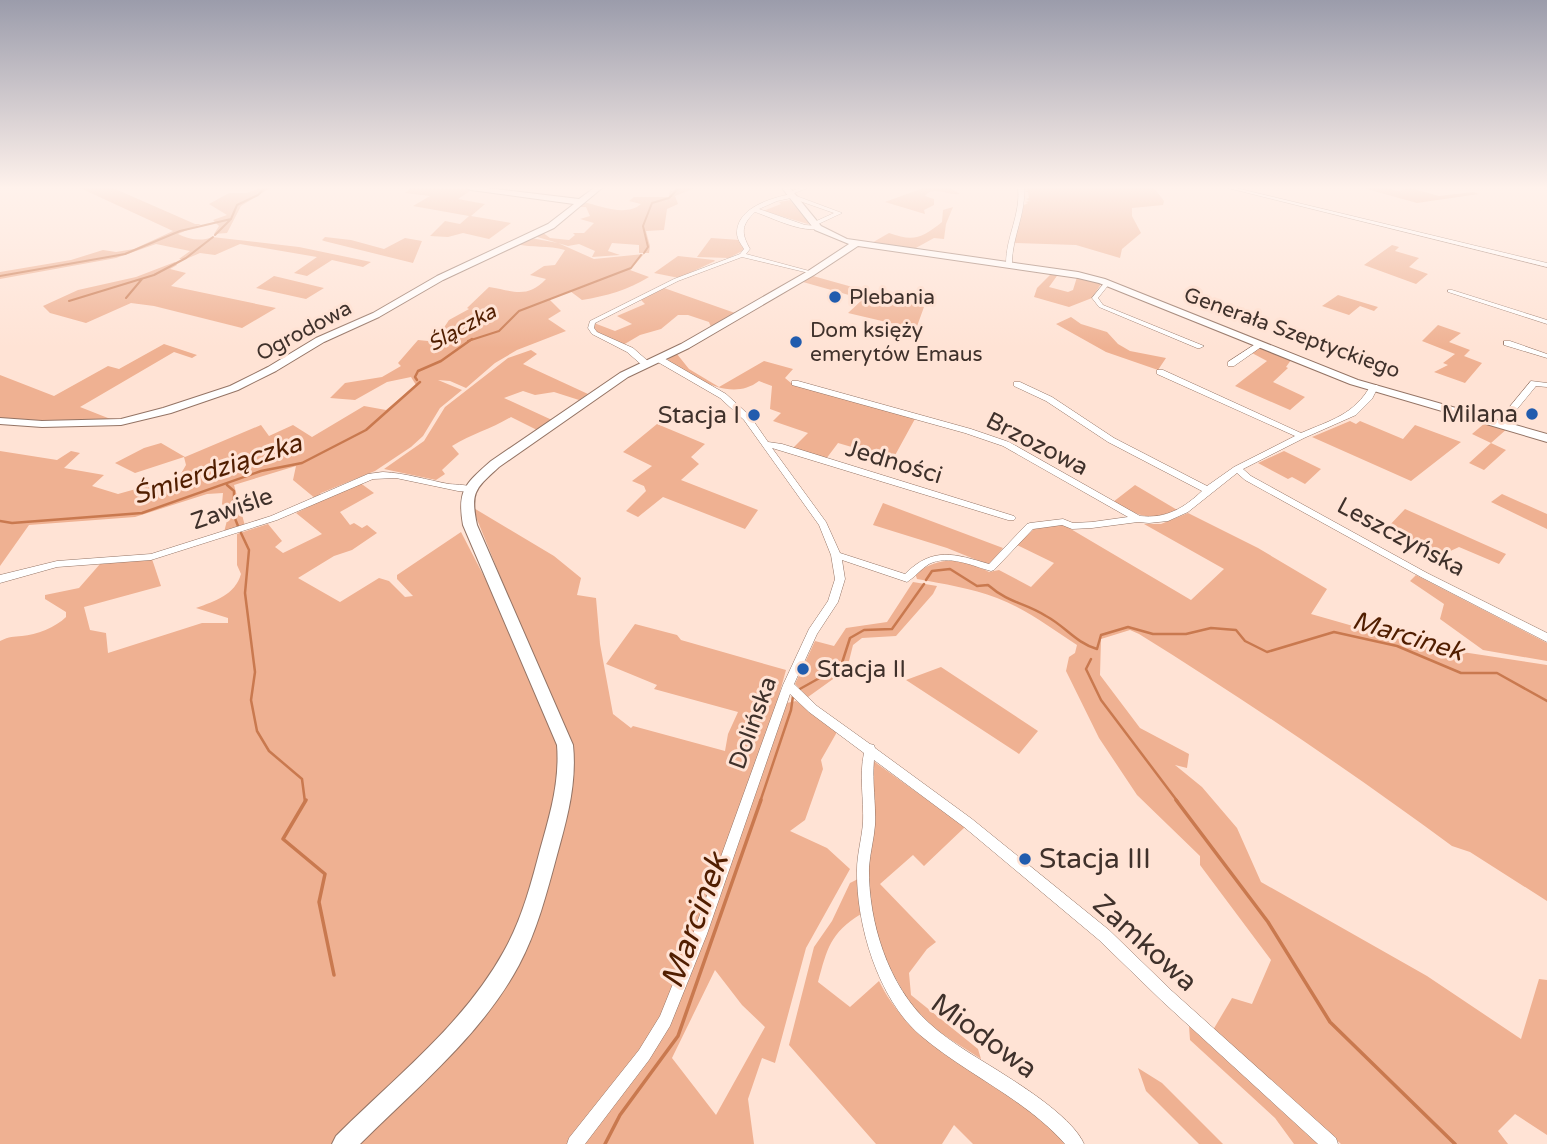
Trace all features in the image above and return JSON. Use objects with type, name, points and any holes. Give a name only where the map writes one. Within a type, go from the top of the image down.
[{"type":"main road","name":"Ogrodowa","points":[[0,421],[26,424],[121,422],[214,396],[257,378],[320,340],[376,315],[440,278],[518,241]]},
{"type":"main road","name":"Generała Szeptyckiego","points":[[849,241],[1053,269],[1107,283],[1260,345],[1374,387],[1547,438]]},
{"type":"main road","points":[[344,1144],[451,1038],[483,1002],[499,978],[528,920],[565,792],[568,767],[565,745],[470,525],[466,504],[471,489],[483,474],[505,457],[607,386],[811,273],[855,244]]},
{"type":"street","points":[[743,241],[747,249],[742,255],[811,273]]},
{"type":"street","points":[[1009,241],[1009,263]]},
{"type":"street","points":[[1450,241],[1547,265]]},
{"type":"street","name":"Dolińska","points":[[575,1144],[644,1055],[665,1021],[700,934],[788,685],[813,632],[838,590],[840,570],[823,524],[740,410],[723,396],[594,333],[591,324],[676,280],[742,255]]},
{"type":"street","name":"Generała Szeptyckiego","points":[[1107,283],[1095,298],[1101,306],[1200,346]]},
{"type":"street","points":[[1450,291],[1547,322]]},
{"type":"street","points":[[1507,342],[1547,356]]},
{"type":"street","points":[[1231,363],[1260,345]]},
{"type":"street","points":[[1160,372],[1301,436]]},
{"type":"street","name":"Brzozowa","points":[[795,383],[1006,444],[1138,519]]},
{"type":"street","points":[[1501,423],[1534,383],[1547,385]]},
{"type":"street","points":[[1017,384],[1049,399],[1111,440],[1208,490]]},
{"type":"street","points":[[836,555],[907,578],[917,566],[934,558],[962,557],[991,568],[1030,526],[1040,523],[1092,525],[1138,519],[1162,521],[1188,509],[1237,469],[1353,413],[1366,402],[1374,387]]},
{"type":"street","name":"Jedności","points":[[765,444],[792,450],[1011,519]]},
{"type":"street","name":"Leszczyńska","points":[[1237,469],[1248,478],[1424,575],[1547,638]]},
{"type":"street","name":"Zawiśle","points":[[0,579],[57,564],[151,557],[274,518],[371,476],[386,474],[448,488],[471,489]]},
{"type":"street","name":"Zamkowa","points":[[788,685],[813,709],[968,823],[1104,935],[1330,1144]]},
{"type":"street","name":"Miodowa","points":[[870,749],[866,766],[869,825],[863,868],[865,901],[872,935],[893,988],[904,1006],[923,1027],[1034,1102],[1060,1124],[1076,1144]]},
{"type":"shaded area","points":[[150,241],[250,241],[299,247],[371,262],[363,267],[332,260],[307,276],[294,273],[317,257],[240,244],[215,255],[200,253],[179,259],[190,251],[156,244],[116,258],[0,279],[0,272],[71,260],[103,250],[116,252],[134,249]]},
{"type":"shaded area","points":[[327,241],[356,241],[384,249],[399,241],[422,241],[413,263]]},
{"type":"shaded area","points":[[523,241],[558,243],[594,259],[644,254],[630,270],[649,277],[600,297],[582,300],[570,291],[549,299],[561,311],[548,319],[566,331],[517,350],[495,363],[466,388],[450,381],[438,380],[462,390],[440,408],[423,436],[375,471],[321,493],[316,499],[293,480],[296,466],[234,485],[245,526],[224,532],[229,513],[222,504],[223,493],[207,494],[135,517],[29,525],[0,566],[0,451],[57,460],[71,451],[80,453],[64,468],[104,475],[92,486],[118,494],[179,477],[186,465],[184,457],[135,473],[115,463],[144,448],[161,443],[185,457],[261,425],[269,436],[293,425],[312,437],[364,406],[386,410],[416,385],[411,377],[387,382],[355,400],[330,398],[345,383],[382,377],[401,366],[398,363],[418,340],[438,342],[449,333],[443,329],[449,320],[469,309],[467,308],[489,287],[513,292],[533,289],[546,279],[530,275],[544,266],[555,265],[565,250],[516,244]]},
{"type":"shaded area","points":[[552,241],[649,241],[650,246],[649,253],[639,253],[639,245],[612,243],[608,251],[620,255],[592,257],[595,251],[579,244],[568,246]]},
{"type":"shaded area","points":[[709,241],[741,241],[745,247],[729,258],[697,257]]},
{"type":"shaded area","points":[[875,241],[928,241],[914,249],[870,244]]},
{"type":"shaded area","points":[[1131,241],[1122,249],[1120,258],[1076,245],[1014,243]]},
{"type":"shaded area","points":[[1392,245],[1399,247],[1395,251],[1419,258],[1409,267],[1428,274],[1416,284],[1364,265]]},
{"type":"shaded area","points":[[678,256],[715,261],[679,278],[654,273]]},
{"type":"shaded area","points":[[175,262],[177,265],[170,269],[186,273],[171,286],[276,308],[242,328],[154,306],[131,303],[86,323],[50,313],[43,306],[78,290],[136,277]]},
{"type":"shaded area","points":[[1053,272],[1059,273],[1049,287],[1068,292],[1073,290],[1077,277],[1101,284],[1092,298],[1069,307],[1034,297],[1037,288]]},
{"type":"shaded area","points":[[274,276],[324,288],[306,299],[256,288]]},
{"type":"shaded area","points":[[813,276],[924,307],[916,329],[848,313],[863,299],[803,282]]},
{"type":"shaded area","points":[[664,288],[735,313],[711,327],[709,322],[688,315],[678,315],[661,329],[640,335],[623,345],[596,333],[594,323],[615,331],[632,324],[617,316],[645,304],[640,299]]},
{"type":"shaded area","points":[[1338,295],[1378,307],[1374,311],[1360,306],[1349,315],[1322,306]]},
{"type":"shaded area","points":[[1071,317],[1081,324],[1107,332],[1118,344],[1130,351],[1166,358],[1158,370],[1106,352],[1056,324]]},
{"type":"shaded area","points":[[1438,325],[1461,333],[1449,342],[1470,350],[1464,356],[1482,363],[1465,383],[1434,372],[1448,365],[1443,363],[1455,354],[1422,341]]},
{"type":"shaded area","points":[[164,344],[197,355],[192,358],[174,352],[80,407],[113,420],[42,423],[0,419],[0,375],[54,396],[108,366],[119,369]]},
{"type":"shaded area","points":[[1260,348],[1291,360],[1286,367],[1288,368],[1273,382],[1305,397],[1290,410],[1235,386],[1267,361],[1252,353]]},
{"type":"shaded area","points":[[531,350],[537,354],[523,364],[588,394],[579,400],[554,392],[535,395],[523,391],[504,398],[552,420],[537,430],[511,417],[459,442],[452,446],[459,454],[442,470],[445,474],[436,480],[384,469],[424,441],[445,407],[508,358]]},
{"type":"shaded area","points":[[677,354],[689,369],[719,387],[701,380],[668,359]]},
{"type":"shaded area","points":[[764,361],[793,369],[785,378],[791,383],[916,417],[893,459],[838,443],[826,459],[792,449],[808,433],[773,421],[781,413],[770,409],[772,386],[759,381],[736,389],[719,387]]},
{"type":"shaded area","points":[[1350,421],[1356,424],[1360,421],[1403,439],[1415,425],[1461,442],[1411,481],[1312,437]]},
{"type":"shaded area","points":[[1485,423],[1508,428],[1491,443],[1472,434]]},
{"type":"shaded area","points":[[657,424],[705,444],[691,457],[699,464],[681,480],[758,510],[745,529],[663,497],[638,517],[626,511],[646,491],[644,486],[632,481],[652,466],[623,452]]},
{"type":"shaded area","points":[[1491,443],[1506,450],[1484,470],[1469,463]]},
{"type":"shaded area","points":[[1284,451],[1321,469],[1305,484],[1292,477],[1288,479],[1258,463]]},
{"type":"shaded area","points":[[359,482],[374,493],[340,512],[350,525],[354,523],[362,528],[367,525],[377,533],[352,550],[334,556],[298,578],[340,602],[379,578],[389,581],[405,597],[413,596],[397,579],[397,575],[461,532],[492,592],[506,591],[472,507],[554,556],[581,578],[577,595],[596,598],[600,644],[613,714],[631,728],[633,726],[725,751],[728,734],[738,712],[654,689],[657,685],[606,664],[635,624],[786,670],[774,713],[690,943],[702,947],[787,703],[796,701],[837,732],[821,760],[823,769],[805,820],[790,831],[827,848],[850,869],[806,948],[775,1063],[762,1058],[748,1099],[754,1144],[0,1144],[0,641],[39,632],[62,621],[66,612],[45,599],[45,595],[79,588],[100,564],[152,559],[161,586],[84,607],[90,630],[106,633],[108,653],[202,623],[228,623],[228,618],[196,608],[223,596],[238,581],[241,574],[237,565],[237,534],[268,524],[282,541],[275,547],[283,553],[322,534],[296,513]],"holes":[[[715,970],[742,1005],[765,1027],[716,1115],[672,1058]]]},
{"type":"shaded area","points":[[1135,485],[1179,511],[1170,515],[1145,516],[1113,502]]},
{"type":"shaded area","points":[[1502,494],[1547,514],[1547,529],[1491,502]]},
{"type":"shaded area","points":[[883,503],[1003,548],[989,565],[947,548],[873,525]]},
{"type":"shaded area","points":[[1405,509],[1506,554],[1499,564],[1459,547],[1444,554],[1387,528]]},
{"type":"shaded area","points":[[1188,513],[1258,548],[1327,589],[1311,614],[1423,646],[1547,665],[1547,901],[1470,852],[1452,846],[1298,737],[1139,634],[1130,630],[1101,639],[1100,675],[1140,728],[1189,754],[1187,768],[1175,765],[1202,787],[1237,828],[1261,882],[1427,976],[1521,1039],[1539,979],[1547,980],[1547,1135],[1515,1114],[1498,1131],[1508,1144],[1341,1144],[1213,1030],[1232,998],[1252,1004],[1271,960],[1200,865],[1200,856],[1137,795],[1099,738],[1066,671],[1069,657],[1075,653],[1077,645],[1008,602],[967,589],[917,579],[915,573],[943,561],[961,561],[989,572],[999,570],[1031,587],[1054,563],[1017,545],[1036,527],[1064,525],[1191,600],[1224,569],[1144,524],[1161,524]]},
{"type":"shaded area","points":[[1416,575],[1547,643],[1547,661],[1483,650],[1440,619],[1444,604],[1410,581]]},
{"type":"shaded area","points":[[913,582],[937,586],[896,636],[862,638],[853,645],[847,669],[808,697],[795,684],[815,641],[834,646],[846,628],[887,622]]},
{"type":"shaded area","points":[[941,667],[1038,731],[1019,754],[906,680]]},
{"type":"shaded area","points":[[872,760],[965,827],[924,866],[913,855],[880,884],[936,942],[927,949],[909,973],[911,995],[978,1049],[981,1059],[919,1016],[912,1008],[886,957],[871,902],[869,875]]},
{"type":"shaded area","points":[[858,879],[861,914],[836,935],[824,960],[818,982],[850,1007],[879,981],[891,1002],[921,1033],[1020,1098],[1068,1144],[973,1144],[954,1125],[942,1144],[876,1144],[789,1045],[814,947],[832,921],[850,883]]},
{"type":"shaded area","points":[[1189,1026],[1318,1144],[1294,1144],[1275,1118],[1190,1040]]},
{"type":"shaded area","points":[[1138,1068],[1162,1083],[1223,1144],[1199,1144],[1146,1091]]},
{"type":"waterway","points":[[0,276],[125,254],[155,241]]},
{"type":"waterway","points":[[69,301],[154,275],[186,258],[207,241]]},
{"type":"waterway","name":"Ślączka","points":[[644,253],[648,247],[647,241]]},
{"type":"waterway","name":"Ślączka","points":[[470,340],[499,331],[519,311],[631,268],[641,255]]},
{"type":"waterway","points":[[126,298],[142,279]]},
{"type":"waterway","name":"Ślączka","points":[[417,380],[415,377],[418,371],[441,361],[470,340]]},
{"type":"waterway","name":"Śmierdziączka","points":[[0,521],[12,523],[142,513],[261,471],[302,463],[366,430],[420,382]]},
{"type":"waterway","points":[[227,485],[234,491],[234,516],[238,526]]},
{"type":"waterway","points":[[241,533],[249,550],[245,593],[255,672],[251,700],[257,731],[269,751],[302,779],[305,802]]},
{"type":"waterway","name":"Marcinek","points":[[926,580],[932,571],[950,569],[977,586],[988,585],[1003,596],[1038,611],[1083,643],[1097,649],[1101,635],[1128,627],[1153,634],[1186,634],[1211,628],[1236,630],[1245,641],[1267,652],[1334,632],[1397,646],[1461,673],[1497,673],[1547,701]]},
{"type":"waterway","name":"Marcinek","points":[[798,690],[841,666],[850,638],[864,630],[892,629],[924,584]]},
{"type":"waterway","points":[[1091,659],[1086,669],[1101,700],[1178,802]]},
{"type":"waterway","name":"Marcinek","points":[[760,802],[791,710],[793,696]]},
{"type":"waterway","name":"Marcinek","points":[[605,1144],[620,1115],[678,1036],[761,800]]},
{"type":"waterway","points":[[1176,800],[1268,922],[1330,1022],[1455,1144]]},
{"type":"waterway","points":[[305,802],[283,839],[325,874],[319,902],[334,975]]},
{"type":"place","name":"Plebania","points":[[835,297]]},
{"type":"place","name":"Dom księży emerytów Emaus","points":[[796,342]]},
{"type":"place","name":"Milana","points":[[1532,414]]},
{"type":"place","name":"Stacja I","points":[[754,415]]},
{"type":"place","name":"Stacja II","points":[[803,669]]},
{"type":"place","name":"Stacja III","points":[[1025,859]]}]
